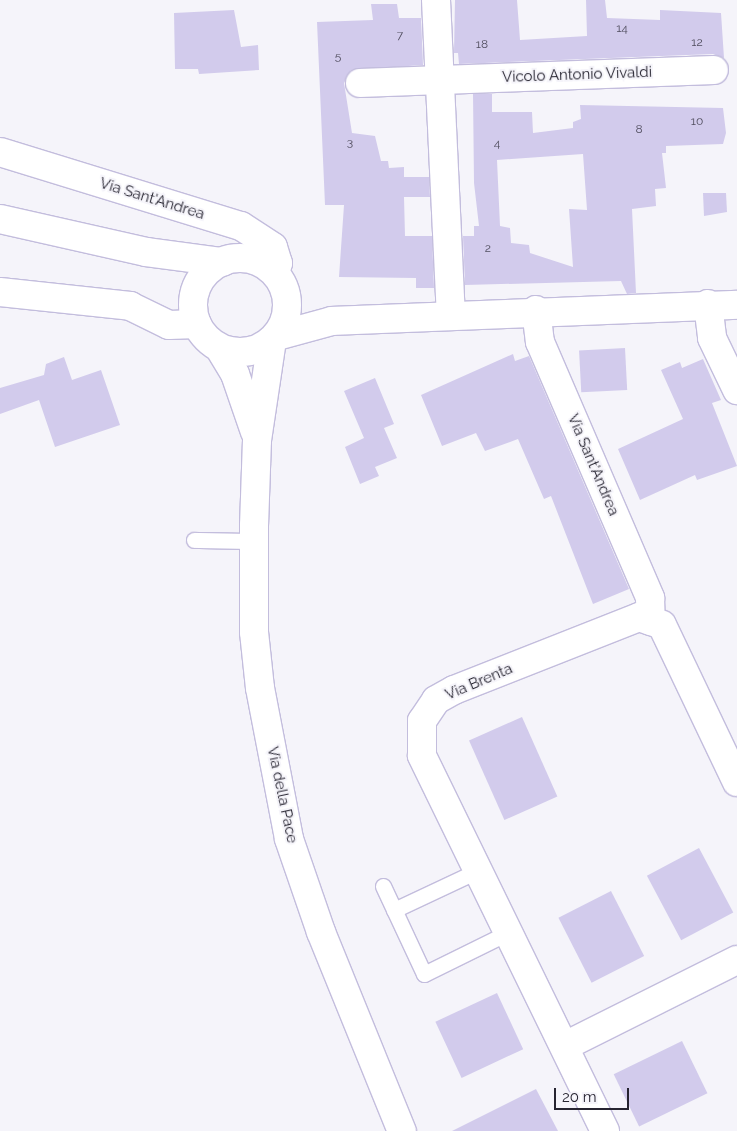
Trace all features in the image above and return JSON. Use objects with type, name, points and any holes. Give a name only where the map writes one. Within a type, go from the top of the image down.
[{"type":"street","points":[[436,0],[451,313]]},
{"type":"street","name":"Vicolo Antonio Vivaldi","points":[[360,83],[714,70]]},
{"type":"street","name":"Via Sant'Andrea","points":[[0,152],[241,226],[273,247],[281,282]]},
{"type":"street","points":[[0,219],[146,252],[222,262],[255,260],[332,321]]},
{"type":"street","points":[[146,252],[180,279],[195,311],[220,349],[252,351],[275,338],[332,321],[451,313],[708,304],[737,305]]},
{"type":"street","points":[[0,292],[130,306],[169,325],[195,311],[205,273],[222,262]]},
{"type":"street","points":[[275,338],[287,313],[281,282]]},
{"type":"street","points":[[708,304],[712,338],[737,390]]},
{"type":"street","name":"Via Sant'Andrea","points":[[536,310],[540,342],[650,598],[651,620]]},
{"type":"street","name":"Via della Pace","points":[[275,338],[257,440],[254,632],[260,688],[290,839],[321,932],[402,1131]]},
{"type":"street","name":"Via della Pace","points":[[220,349],[235,374],[257,440]]},
{"type":"street","name":"Via Brenta","points":[[605,1131],[422,755],[419,740],[429,708],[454,690],[639,617],[651,620]]},
{"type":"street","points":[[651,620],[662,625],[737,782]]},
{"type":"street","points":[[565,1046],[737,960]]},
{"type":"lane","points":[[194,540],[254,542]]},
{"type":"lane","points":[[394,910],[479,870]]},
{"type":"lane","points":[[383,886],[424,974],[509,932]]},
{"type":"building","points":[[455,0],[517,0],[520,40],[587,36],[586,0],[605,0],[607,18],[660,20],[660,10],[721,13],[724,58],[713,54],[459,64],[458,53],[454,53]]},
{"type":"building","points":[[371,4],[397,4],[399,18],[421,18],[423,65],[351,70],[344,83],[352,133],[375,136],[381,161],[388,161],[389,168],[404,167],[404,177],[429,177],[430,197],[404,197],[405,236],[432,236],[434,288],[416,288],[416,278],[339,277],[344,205],[325,205],[317,22],[373,20]]},
{"type":"building","points":[[234,10],[241,47],[258,45],[259,70],[199,74],[198,69],[175,69],[174,13]]},
{"type":"building","points":[[473,94],[492,94],[492,112],[532,112],[533,133],[573,128],[573,122],[581,119],[580,105],[723,108],[726,133],[723,144],[666,146],[666,153],[662,153],[666,188],[655,189],[656,206],[632,209],[636,293],[627,294],[621,281],[465,285],[463,236],[474,236],[474,226],[479,226],[474,183]],"holes":[[[583,154],[587,210],[569,209],[573,267],[530,253],[529,245],[511,243],[510,228],[500,226],[497,160]]]},
{"type":"building","points":[[703,193],[726,193],[727,212],[704,216]]},
{"type":"building","points":[[625,348],[627,390],[581,392],[579,350]]},
{"type":"building","points":[[513,354],[515,361],[529,356],[629,589],[593,604],[551,496],[544,499],[518,439],[485,451],[476,433],[442,446],[421,395]]},
{"type":"building","points":[[64,357],[72,380],[101,370],[120,425],[55,447],[39,400],[0,414],[0,388],[44,375],[46,364]]},
{"type":"building","points":[[703,359],[721,400],[712,403],[737,466],[697,480],[695,475],[640,500],[618,449],[683,419],[661,370],[680,362],[682,368]]},
{"type":"building","points":[[375,378],[394,424],[384,428],[397,458],[375,467],[379,476],[360,484],[345,447],[364,438],[344,391]]},
{"type":"building","points":[[522,717],[557,796],[504,820],[469,741]]},
{"type":"building","points":[[699,848],[733,912],[681,940],[647,876]]},
{"type":"building","points":[[611,891],[644,956],[592,983],[558,918]]},
{"type":"building","points":[[497,993],[523,1049],[462,1078],[435,1022]]},
{"type":"building","points":[[682,1041],[707,1093],[639,1126],[614,1074]]},
{"type":"building","points":[[536,1089],[558,1131],[452,1131]]}]
